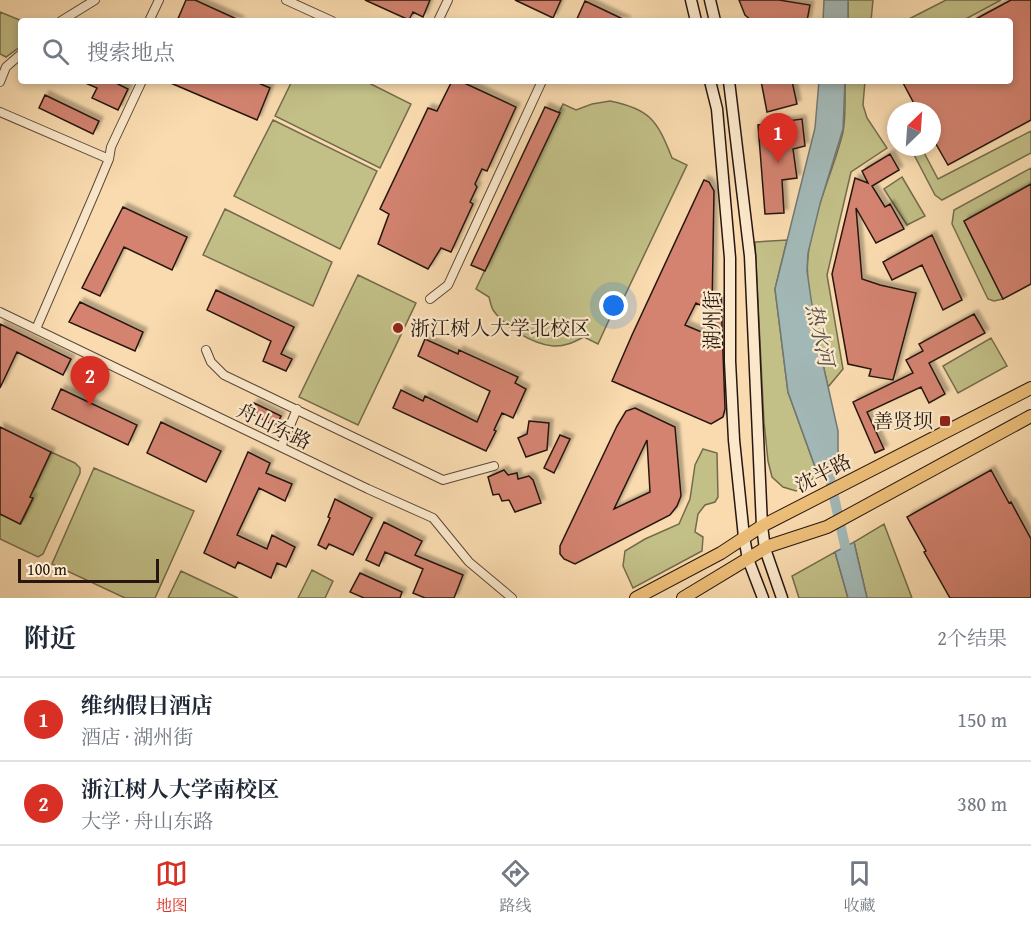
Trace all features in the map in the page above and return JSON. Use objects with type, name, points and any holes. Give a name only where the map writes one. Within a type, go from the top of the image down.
[{"type":"main road","points":[[691,0],[695,18]]},
{"type":"main road","points":[[710,0],[714,18]]},
{"type":"main road","name":"湖州街","points":[[711,84],[717,109],[730,258],[730,361],[734,440],[748,559],[763,598]]},
{"type":"main road","name":"湖州街","points":[[729,84],[750,256],[762,526],[765,549],[782,598]]},
{"type":"main road","name":"沈半路","points":[[636,598],[721,553],[762,526],[1031,388]]},
{"type":"main road","points":[[683,598],[765,549],[827,526],[852,514],[1031,416]]},
{"type":"street","points":[[66,18],[95,0]]},
{"type":"street","points":[[150,18],[159,0]]},
{"type":"street","points":[[286,0],[325,18]]},
{"type":"street","points":[[439,18],[448,0]]},
{"type":"street","points":[[0,82],[6,67],[18,57]]},
{"type":"street","points":[[36,329],[109,159],[111,147],[141,84]]},
{"type":"street","points":[[430,299],[448,285],[541,84]]},
{"type":"street","points":[[0,112],[109,159]]},
{"type":"street","name":"舟山东路","points":[[0,312],[433,518],[469,562],[512,598]]},
{"type":"street","points":[[206,350],[211,362],[224,375],[443,480],[494,466]]},
{"type":"street","points":[[280,447],[297,409]]},
{"type":"shaded area","points":[[848,0],[873,0],[871,18],[848,18]]},
{"type":"shaded area","points":[[946,0],[1001,0],[968,18],[911,18]]},
{"type":"shaded area","points":[[0,12],[18,19],[18,48],[6,57],[0,54]]},
{"type":"shaded area","points":[[291,84],[371,84],[411,104],[380,168],[275,116]]},
{"type":"shaded area","points":[[845,84],[865,84],[863,105],[867,118],[887,148],[851,172],[827,275],[843,369],[828,387],[810,304],[807,271],[814,224],[843,132]]},
{"type":"shaded area","points":[[610,101],[634,108],[650,118],[662,134],[672,158],[687,165],[618,310],[609,320],[598,344],[584,337],[561,346],[545,345],[520,334],[504,323],[493,310],[489,297],[476,289],[563,104],[576,110]]},
{"type":"shaded area","points":[[273,120],[377,171],[340,249],[234,196]]},
{"type":"shaded area","points":[[1031,131],[1031,153],[942,200],[935,195],[915,156],[926,156],[938,179]]},
{"type":"shaded area","points":[[1031,168],[1031,184],[964,221],[1003,299],[994,301],[988,299],[952,224],[954,210]]},
{"type":"shaded area","points":[[902,177],[925,216],[907,225],[884,189]]},
{"type":"shaded area","points":[[225,209],[332,262],[313,306],[203,255]]},
{"type":"shaded area","points":[[787,240],[775,289],[788,392],[818,475],[796,491],[783,487],[772,477],[768,461],[755,242]]},
{"type":"shaded area","points":[[358,275],[416,303],[358,425],[299,397]]},
{"type":"shaded area","points":[[991,338],[1007,366],[958,393],[943,366]]},
{"type":"shaded area","points":[[703,449],[717,453],[718,497],[715,502],[705,505],[698,514],[695,532],[703,537],[702,551],[633,588],[623,566],[625,551],[679,524],[690,499],[695,465]]},
{"type":"shaded area","points":[[51,452],[75,463],[80,468],[80,473],[43,554],[38,557],[0,539],[0,514],[21,524],[33,499],[26,494],[35,487]]},
{"type":"shaded area","points":[[94,468],[194,511],[155,598],[125,598],[52,564]]},
{"type":"shaded area","points":[[884,524],[912,598],[867,598],[854,542]]},
{"type":"shaded area","points":[[835,552],[848,598],[799,598],[792,576]]},
{"type":"shaded area","points":[[312,570],[333,581],[325,598],[298,598]]},
{"type":"shaded area","points":[[181,571],[238,598],[168,598]]},
{"type":"water","points":[[824,0],[848,0],[848,18],[823,18]]},
{"type":"water","points":[[819,84],[845,84],[843,129],[808,253],[807,271],[816,333],[838,431],[838,465],[818,475],[788,392],[775,289],[815,128]]},
{"type":"water","points":[[854,542],[867,598],[848,598],[835,552]]},
{"type":"building","points":[[186,0],[195,0],[234,18],[178,18]]},
{"type":"building","points":[[365,0],[430,0],[423,17],[413,12],[410,18],[405,18]]},
{"type":"building","points":[[515,0],[561,0],[553,18]]},
{"type":"building","points":[[739,0],[779,0],[810,5],[808,18],[748,18]]},
{"type":"building","points":[[1011,0],[1031,0],[1031,120],[948,165],[941,153],[941,102],[913,102],[904,84],[1013,84],[1013,18],[978,18]]},
{"type":"building","points":[[585,1],[621,18],[577,18]]},
{"type":"building","points":[[88,84],[118,84],[128,89],[118,110],[92,98],[97,88]]},
{"type":"building","points":[[173,84],[261,84],[270,88],[257,120]]},
{"type":"building","points":[[450,84],[466,84],[516,107],[487,171],[482,169],[475,184],[477,187],[470,202],[473,204],[451,252],[441,248],[428,269],[378,244],[389,214],[380,209],[428,108],[437,111]]},
{"type":"building","points":[[762,84],[793,84],[797,104],[767,112]]},
{"type":"building","points":[[45,95],[99,121],[93,134],[39,108]]},
{"type":"building","points":[[545,107],[560,113],[485,271],[471,265]]},
{"type":"building","points":[[802,119],[805,146],[793,149],[797,178],[782,180],[784,213],[765,214],[758,125]]},
{"type":"building","points":[[887,156],[891,156],[899,170],[872,186],[885,207],[890,204],[904,229],[876,243],[856,208],[862,279],[916,293],[893,380],[869,376],[871,369],[848,364],[832,274],[855,178],[868,183],[862,171]]},
{"type":"building","points":[[704,180],[709,182],[714,191],[712,311],[696,303],[685,325],[713,337],[714,311],[721,296],[725,409],[723,417],[711,424],[612,381]]},
{"type":"building","points":[[1031,184],[1031,284],[1003,299],[964,221]]},
{"type":"building","points":[[123,207],[187,237],[172,270],[124,247],[100,296],[82,288]]},
{"type":"building","points":[[932,235],[962,300],[943,310],[922,265],[892,280],[883,262]]},
{"type":"building","points":[[216,290],[294,327],[281,354],[292,359],[286,371],[263,361],[271,341],[207,310]]},
{"type":"building","points":[[80,302],[143,332],[135,351],[69,322]]},
{"type":"building","points":[[974,314],[985,333],[929,363],[945,394],[929,403],[921,387],[867,412],[884,449],[875,453],[853,402],[913,373],[906,360],[923,351],[919,344]]},
{"type":"building","points":[[0,324],[71,359],[63,375],[17,352],[0,388]]},
{"type":"building","points":[[425,339],[458,354],[459,350],[518,377],[515,383],[526,389],[513,418],[502,413],[486,451],[393,408],[401,390],[423,401],[425,396],[477,422],[490,391],[418,356]]},
{"type":"building","points":[[61,389],[137,425],[128,445],[52,409]]},
{"type":"building","points":[[254,403],[281,416],[276,426],[249,413]]},
{"type":"building","points":[[635,408],[675,427],[681,496],[670,515],[575,564],[564,559],[560,554],[560,546],[626,411]],"holes":[[[647,440],[650,492],[614,509]]]},
{"type":"building","points":[[529,421],[549,423],[547,450],[526,457],[518,438],[527,434]]},
{"type":"building","points":[[161,422],[221,451],[206,482],[147,453]]},
{"type":"building","points":[[0,427],[51,452],[20,524],[0,514]]},
{"type":"building","points":[[560,435],[570,439],[554,473],[544,468]]},
{"type":"building","points":[[248,452],[270,463],[266,473],[292,484],[285,501],[259,488],[237,535],[267,549],[272,535],[295,547],[286,567],[277,563],[271,578],[238,562],[235,568],[204,553]]},
{"type":"building","points":[[504,470],[508,475],[517,473],[518,479],[529,476],[533,480],[541,503],[515,512],[509,500],[502,501],[499,494],[493,495],[488,477]]},
{"type":"building","points":[[991,470],[1031,539],[1031,598],[950,598],[907,517]]},
{"type":"building","points":[[335,499],[372,518],[353,555],[329,544],[326,549],[318,545],[330,518],[328,517]]},
{"type":"building","points":[[384,522],[422,541],[415,555],[463,575],[454,598],[425,598],[413,593],[423,569],[385,552],[379,566],[366,560]]},
{"type":"building","points":[[360,573],[402,592],[400,598],[364,598],[350,592]]},
{"type":"waterway","name":"热水河","points":[[825,457],[848,559]]},
{"type":"place","name":"维纳假日酒店","points":[[778,163]]},
{"type":"place","name":"浙江树人大学北校区","points":[[398,328]]},
{"type":"place","name":"浙江树人大学南校区","points":[[90,406]]},
{"type":"place","name":"善贤坝","points":[[945,421]]}]
